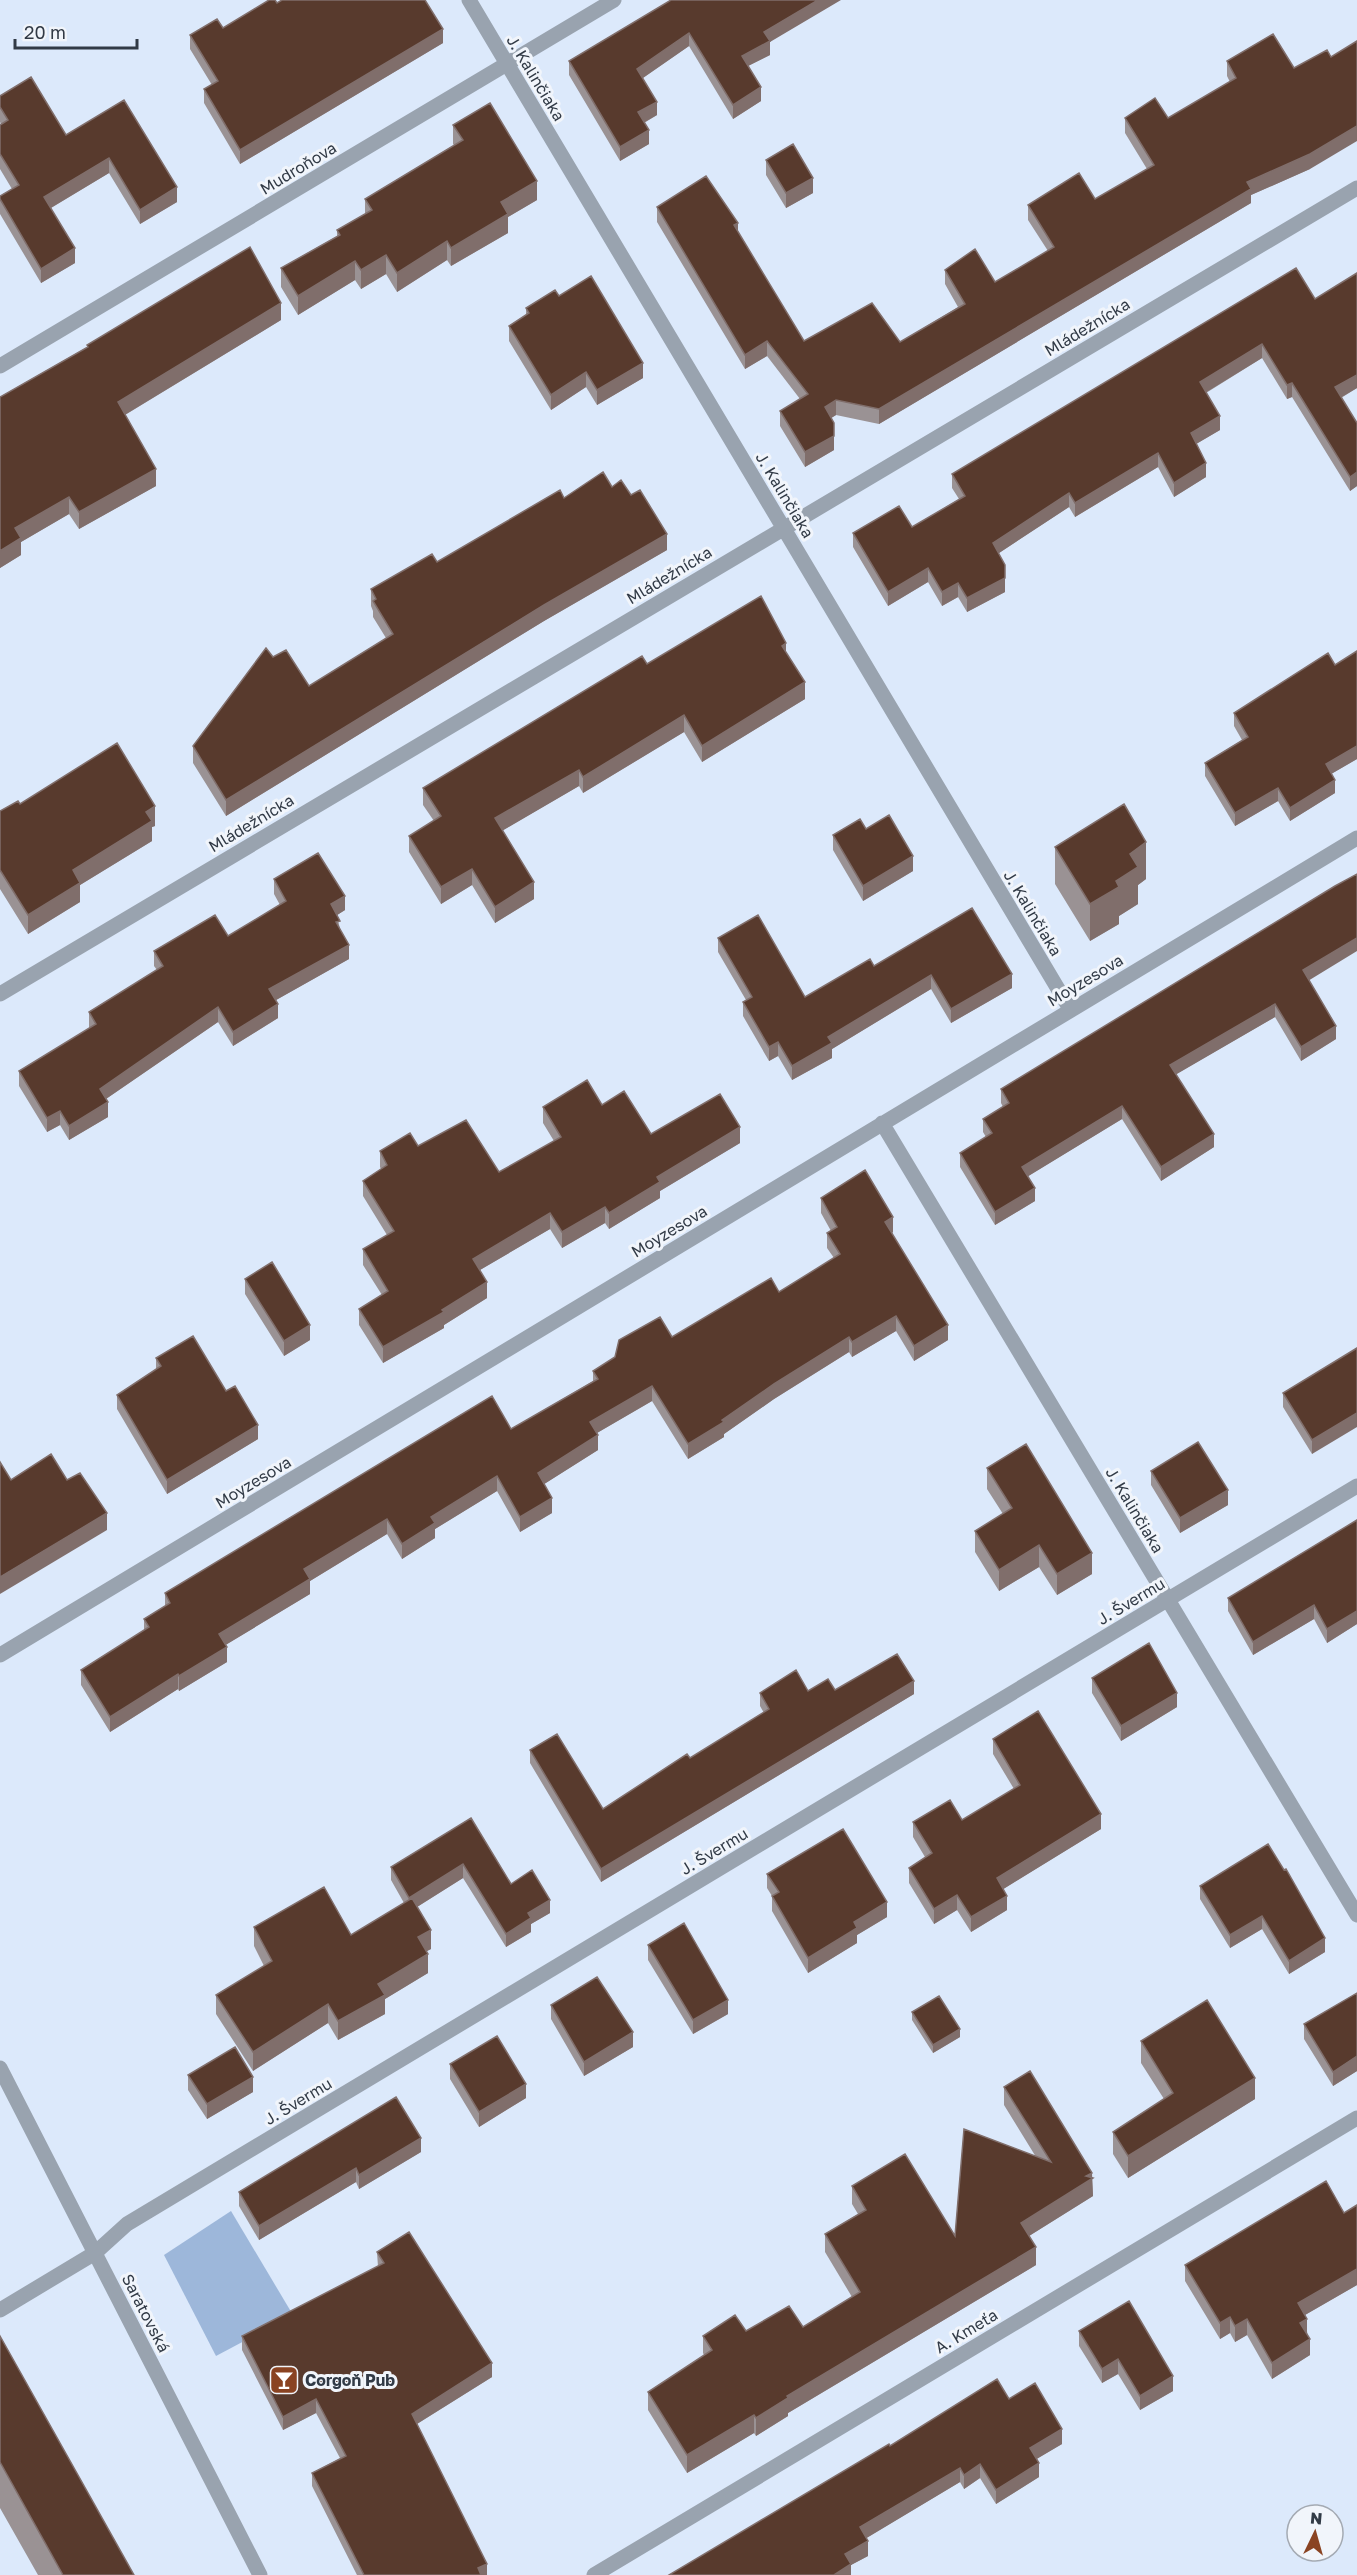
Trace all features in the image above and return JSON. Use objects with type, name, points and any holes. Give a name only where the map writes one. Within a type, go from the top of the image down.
[{"type":"street","name":"J. Kalinčiaka","points":[[469,0],[1070,1009]]},
{"type":"street","name":"Mudroňova","points":[[0,366],[614,0]]},
{"type":"street","name":"Mládežnícka","points":[[0,993],[1357,188]]},
{"type":"street","name":"Moyzesova","points":[[0,1655],[1357,838]]},
{"type":"street","name":"J. Kalinčiaka","points":[[882,1124],[1357,1915]]},
{"type":"street","name":"J. Švermu","points":[[0,2310],[61,2276],[95,2253],[127,2224],[1357,1486]]},
{"type":"street","name":"Saratovská","points":[[0,2068],[260,2575]]},
{"type":"street","name":"A. Kmeťa","points":[[594,2575],[1357,2118]]},
{"type":"shaded area","points":[[231,2211],[293,2315],[216,2356],[164,2255]]},
{"type":"building","points":[[269,0],[275,0],[277,3],[282,0],[425,0],[443,29],[240,150],[204,89],[218,81],[190,35],[217,19],[223,28]]},
{"type":"building","points":[[671,0],[818,0],[764,32],[770,41],[742,56],[761,87],[733,105],[689,33],[637,69],[657,102],[638,112],[649,130],[620,147],[569,61]]},
{"type":"building","points":[[1273,34],[1294,68],[1327,50],[1331,57],[1357,41],[1357,126],[1310,154],[1247,182],[1251,189],[879,409],[836,400],[825,407],[834,423],[834,436],[805,452],[780,411],[808,394],[767,341],[745,355],[657,207],[706,176],[738,223],[734,225],[804,341],[872,303],[900,342],[965,304],[945,270],[975,249],[995,282],[1054,247],[1028,205],[1079,173],[1095,199],[1154,165],[1125,118],[1155,98],[1168,118],[1236,78],[1227,61]]},
{"type":"building","points":[[31,77],[66,135],[124,100],[177,187],[140,210],[109,158],[44,197],[75,248],[41,269],[0,199],[0,196],[19,185],[0,154],[0,125],[8,120],[0,107],[0,96]]},
{"type":"building","points":[[490,103],[537,181],[501,202],[508,214],[451,248],[447,241],[397,273],[386,255],[361,270],[355,261],[298,296],[281,268],[340,235],[337,230],[372,210],[365,199],[463,140],[453,125]]},
{"type":"building","points":[[793,144],[813,178],[786,193],[766,160]]},
{"type":"building","points":[[250,247],[281,303],[118,402],[156,469],[79,512],[69,497],[15,528],[21,538],[0,551],[0,397],[88,347],[87,345]]},
{"type":"building","points":[[1296,268],[1315,299],[1357,273],[1357,375],[1335,387],[1357,423],[1357,472],[1350,477],[1292,383],[1287,385],[1262,344],[1200,382],[1220,416],[1191,433],[1206,463],[1174,483],[1158,453],[1075,503],[1069,493],[993,543],[1005,565],[1005,578],[967,598],[958,583],[942,592],[928,568],[888,592],[853,533],[899,506],[912,527],[965,496],[952,474]]},
{"type":"building","points":[[591,276],[643,363],[597,390],[586,372],[551,395],[509,326],[529,313],[526,308],[555,290],[559,296]]},
{"type":"building","points":[[603,472],[612,487],[621,480],[631,495],[640,490],[667,534],[544,605],[226,800],[193,746],[266,648],[273,657],[286,650],[309,686],[393,634],[373,601],[376,599],[371,589],[432,554],[437,562],[560,490],[564,498]]},
{"type":"building","points":[[761,596],[786,643],[782,646],[805,682],[702,746],[684,715],[583,777],[579,770],[495,818],[534,882],[495,907],[472,869],[441,887],[409,836],[441,816],[423,788],[642,656],[647,664]]},
{"type":"building","points":[[1357,651],[1357,746],[1326,764],[1335,780],[1290,808],[1278,788],[1235,813],[1205,763],[1248,737],[1234,713],[1328,653],[1335,665]]},
{"type":"building","points":[[117,743],[155,806],[146,812],[152,821],[73,870],[80,883],[28,915],[0,870],[0,811],[18,801],[20,804]]},
{"type":"building","points":[[1124,804],[1146,842],[1130,854],[1138,867],[1116,881],[1119,887],[1090,904],[1055,847]]},
{"type":"building","points":[[889,815],[913,856],[863,886],[833,835],[860,819],[866,829]]},
{"type":"building","points":[[318,853],[345,896],[331,904],[340,921],[336,922],[349,945],[269,989],[278,1004],[233,1032],[218,1007],[100,1089],[108,1102],[69,1126],[60,1111],[47,1118],[19,1071],[96,1024],[89,1012],[163,966],[154,951],[215,915],[228,936],[286,901],[274,879]]},
{"type":"building","points":[[1357,874],[1357,938],[1303,970],[1336,1026],[1301,1047],[1275,1004],[1170,1065],[1214,1134],[1161,1167],[1122,1106],[1022,1167],[1035,1188],[995,1212],[960,1153],[992,1133],[983,1119],[1009,1103],[1001,1089]]},
{"type":"building","points":[[972,908],[1012,974],[951,1009],[931,975],[828,1037],[832,1043],[792,1066],[778,1042],[769,1047],[743,1002],[752,997],[718,938],[758,915],[805,997],[870,959],[874,966]]},
{"type":"building","points":[[587,1080],[602,1105],[624,1091],[651,1134],[720,1094],[740,1127],[657,1177],[660,1182],[609,1213],[605,1207],[562,1232],[550,1213],[473,1259],[487,1282],[442,1310],[444,1312],[383,1347],[359,1309],[388,1291],[363,1249],[394,1231],[363,1181],[387,1165],[380,1151],[410,1133],[418,1146],[466,1120],[499,1172],[561,1137],[543,1107]]},
{"type":"building","points":[[865,1170],[893,1217],[885,1222],[948,1325],[914,1346],[896,1316],[852,1342],[849,1337],[774,1384],[722,1420],[724,1422],[688,1444],[652,1386],[590,1422],[598,1435],[538,1473],[552,1498],[520,1517],[497,1476],[431,1517],[435,1523],[402,1544],[387,1519],[304,1569],[310,1579],[219,1634],[227,1647],[179,1676],[178,1674],[110,1717],[81,1670],[149,1627],[144,1619],[170,1603],[165,1593],[492,1396],[511,1429],[598,1379],[593,1371],[615,1357],[619,1340],[660,1317],[672,1337],[771,1278],[779,1292],[840,1254],[827,1233],[837,1227],[821,1198]]},
{"type":"building","points":[[272,1262],[310,1325],[284,1341],[245,1279]]},
{"type":"building","points":[[193,1336],[226,1391],[235,1386],[258,1425],[167,1480],[117,1395],[161,1366],[156,1358]]},
{"type":"building","points":[[1357,1348],[1357,1413],[1312,1440],[1283,1393]]},
{"type":"building","points":[[1198,1442],[1228,1490],[1180,1518],[1151,1471]]},
{"type":"building","points":[[1026,1444],[1092,1553],[1057,1574],[1039,1545],[999,1570],[975,1531],[1012,1508],[987,1468]]},
{"type":"building","points":[[51,1454],[67,1480],[80,1473],[107,1513],[0,1577],[0,1462],[11,1480]]},
{"type":"building","points":[[1357,1520],[1357,1611],[1327,1629],[1314,1605],[1253,1642],[1228,1598]]},
{"type":"building","points":[[1149,1643],[1177,1693],[1121,1726],[1092,1678]]},
{"type":"building","points":[[897,1654],[914,1681],[601,1869],[530,1750],[557,1734],[603,1809],[687,1754],[690,1758],[769,1709],[760,1693],[796,1670],[808,1691],[828,1679],[835,1690]]},
{"type":"building","points":[[1038,1711],[1101,1814],[997,1878],[1007,1896],[971,1917],[957,1895],[934,1909],[909,1868],[932,1853],[913,1822],[950,1800],[962,1820],[1020,1785],[993,1739]]},
{"type":"building","points":[[471,1818],[511,1884],[532,1870],[550,1900],[528,1913],[531,1918],[506,1934],[463,1864],[409,1898],[391,1867]]},
{"type":"building","points":[[843,1829],[887,1902],[854,1922],[857,1928],[808,1958],[772,1896],[779,1892],[767,1874]]},
{"type":"building","points":[[1268,1844],[1284,1870],[1286,1869],[1325,1938],[1289,1961],[1262,1916],[1230,1935],[1200,1886]]},
{"type":"building","points":[[324,1887],[351,1935],[412,1898],[431,1930],[418,1937],[428,1954],[378,1984],[385,1995],[338,2021],[328,2004],[253,2052],[216,1995],[272,1961],[254,1927]]},
{"type":"building","points":[[684,1923],[728,2000],[693,2020],[648,1945]]},
{"type":"building","points":[[597,1977],[633,2032],[584,2062],[551,2005]]},
{"type":"building","points":[[1357,1993],[1357,2056],[1333,2072],[1304,2024]]},
{"type":"building","points":[[939,1996],[960,2029],[933,2045],[912,2012]]},
{"type":"building","points":[[1207,2000],[1255,2078],[1128,2156],[1113,2132],[1173,2093],[1141,2041]]},
{"type":"building","points":[[497,2036],[526,2084],[479,2112],[450,2064]]},
{"type":"building","points":[[235,2047],[253,2077],[207,2104],[188,2075]]},
{"type":"building","points":[[1030,2071],[1092,2173],[1086,2176],[1093,2178],[1021,2223],[1036,2247],[787,2396],[788,2398],[756,2418],[754,2415],[687,2455],[648,2392],[712,2350],[703,2336],[735,2315],[746,2331],[789,2306],[803,2327],[860,2292],[825,2234],[866,2210],[852,2186],[905,2154],[955,2236],[964,2129],[1051,2162],[1004,2087]]},
{"type":"building","points":[[396,2097],[421,2138],[359,2175],[356,2168],[259,2226],[239,2192]]},
{"type":"building","points":[[1326,2181],[1344,2213],[1357,2205],[1357,2269],[1298,2303],[1307,2319],[1300,2323],[1310,2339],[1272,2363],[1247,2319],[1235,2326],[1230,2317],[1220,2323],[1185,2265]]},
{"type":"building","points":[[409,2232],[492,2363],[412,2414],[487,2564],[478,2568],[481,2575],[364,2575],[312,2473],[346,2456],[316,2399],[283,2417],[242,2336],[384,2263],[377,2252]]},
{"type":"building","points":[[1129,2301],[1173,2376],[1140,2396],[1118,2359],[1102,2369],[1079,2331]]},
{"type":"building","points":[[0,2336],[134,2575],[63,2575],[0,2462]]},
{"type":"building","points":[[997,2379],[1009,2399],[1035,2383],[1062,2429],[1030,2448],[1039,2463],[996,2490],[980,2464],[964,2475],[960,2468],[860,2527],[868,2541],[845,2554],[851,2564],[834,2575],[669,2575],[889,2444],[890,2446]]},
{"type":"place","name":"Corgoň Pub","points":[[284,2380]]}]
